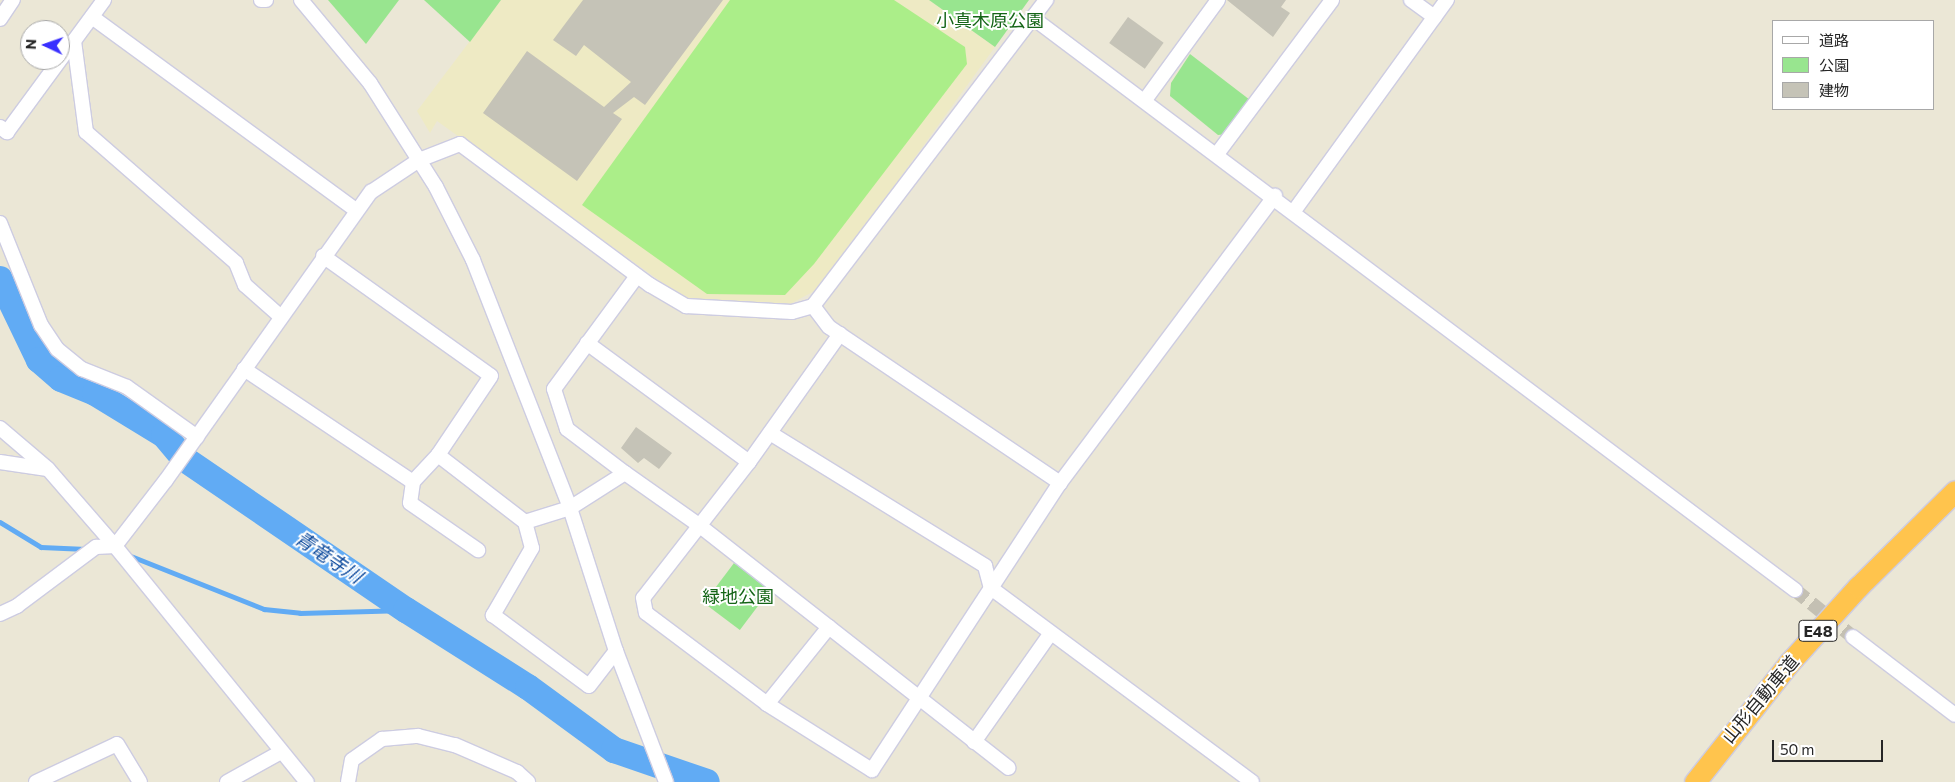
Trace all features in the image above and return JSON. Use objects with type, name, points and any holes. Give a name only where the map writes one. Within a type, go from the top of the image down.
[{"type":"highway","name":"山形自動車道","points":[[1694,782],[1795,656],[1955,491]]},
{"type":"street","points":[[0,19],[13,0]]},
{"type":"street","points":[[0,127],[7,132],[104,0]]},
{"type":"street","points":[[261,0],[266,0]]},
{"type":"street","points":[[301,0],[370,83],[419,160],[473,260],[570,508],[616,651],[666,782]]},
{"type":"street","points":[[0,614],[17,606],[96,547],[114,546],[166,480],[323,256],[371,192],[419,160],[460,144],[637,276],[686,306],[792,312],[813,306],[1046,0]]},
{"type":"street","points":[[1145,100],[1218,0]]},
{"type":"street","points":[[1217,154],[1332,0]]},
{"type":"street","points":[[1411,0],[1434,18]]},
{"type":"street","points":[[1294,211],[1447,0]]},
{"type":"street","points":[[92,16],[357,211]]},
{"type":"street","points":[[1033,18],[1275,196],[1795,590]]},
{"type":"street","points":[[74,41],[86,132],[236,263],[245,285],[281,317]]},
{"type":"street","points":[[840,334],[770,433],[643,598],[646,613],[767,704],[872,770],[917,697],[1060,483],[1275,196]]},
{"type":"street","points":[[0,223],[41,325],[57,349],[82,368],[127,387],[197,437]]},
{"type":"street","points":[[323,256],[491,376],[438,455],[413,482],[410,503],[478,550]]},
{"type":"street","points":[[637,276],[554,389],[567,428],[625,473],[700,526],[1009,768]]},
{"type":"street","points":[[813,306],[820,318],[840,334],[1060,483]]},
{"type":"street","points":[[587,344],[748,462]]},
{"type":"street","points":[[244,369],[413,482]]},
{"type":"street","points":[[0,428],[48,469],[114,546],[307,782]]},
{"type":"street","points":[[770,433],[985,566],[991,588],[1252,782]]},
{"type":"street","points":[[438,455],[525,522],[532,548],[493,615],[589,686],[616,651]]},
{"type":"street","points":[[0,462],[48,469]]},
{"type":"street","points":[[525,522],[570,508],[625,473]]},
{"type":"street","points":[[767,704],[829,627]]},
{"type":"street","points":[[974,742],[1052,633]]},
{"type":"street","points":[[1853,636],[1955,715]]},
{"type":"street","points":[[348,782],[352,760],[382,739],[418,736],[456,745],[517,772],[528,782]]},
{"type":"street","points":[[36,782],[117,744],[140,782]]},
{"type":"street","points":[[227,782],[281,752]]},
{"type":"shaded area","points":[[501,0],[929,0],[995,47],[820,288],[790,304],[697,301],[681,296],[437,121],[430,133],[417,111]]},
{"type":"green space","points":[[328,0],[399,0],[366,44]]},
{"type":"green space","points":[[424,0],[501,0],[470,42]]},
{"type":"green space","points":[[730,0],[894,0],[965,47],[967,64],[814,264],[785,295],[707,294],[582,205]]},
{"type":"green space","name":"小真木原公園","points":[[929,0],[1029,0],[995,47]]},
{"type":"green space","points":[[1190,54],[1250,100],[1227,134],[1218,135],[1170,96],[1171,83]]},
{"type":"green space","name":"緑地公園","points":[[734,563],[770,590],[740,630],[704,603]]},
{"type":"building","points":[[583,0],[723,0],[645,105],[634,97],[613,113],[622,119],[577,181],[483,113],[527,51],[604,107],[631,82],[584,45],[576,56],[553,40]]},
{"type":"building","points":[[1227,0],[1286,0],[1281,7],[1290,13],[1273,37]]},
{"type":"building","points":[[1128,17],[1164,43],[1145,69],[1109,43]]},
{"type":"building","points":[[636,427],[672,453],[659,469],[644,458],[638,463],[621,448]]},
{"type":"waterway","name":"青竜寺川","points":[[0,279],[39,360],[61,379],[95,393],[164,435],[183,458],[406,610],[528,687],[614,750],[707,782]]},
{"type":"waterway","points":[[0,522],[41,547],[86,549]]},
{"type":"waterway","points":[[126,554],[264,609],[300,613],[406,610]]},
{"type":"tunnel","points":[[1795,590],[1853,637]]}]
